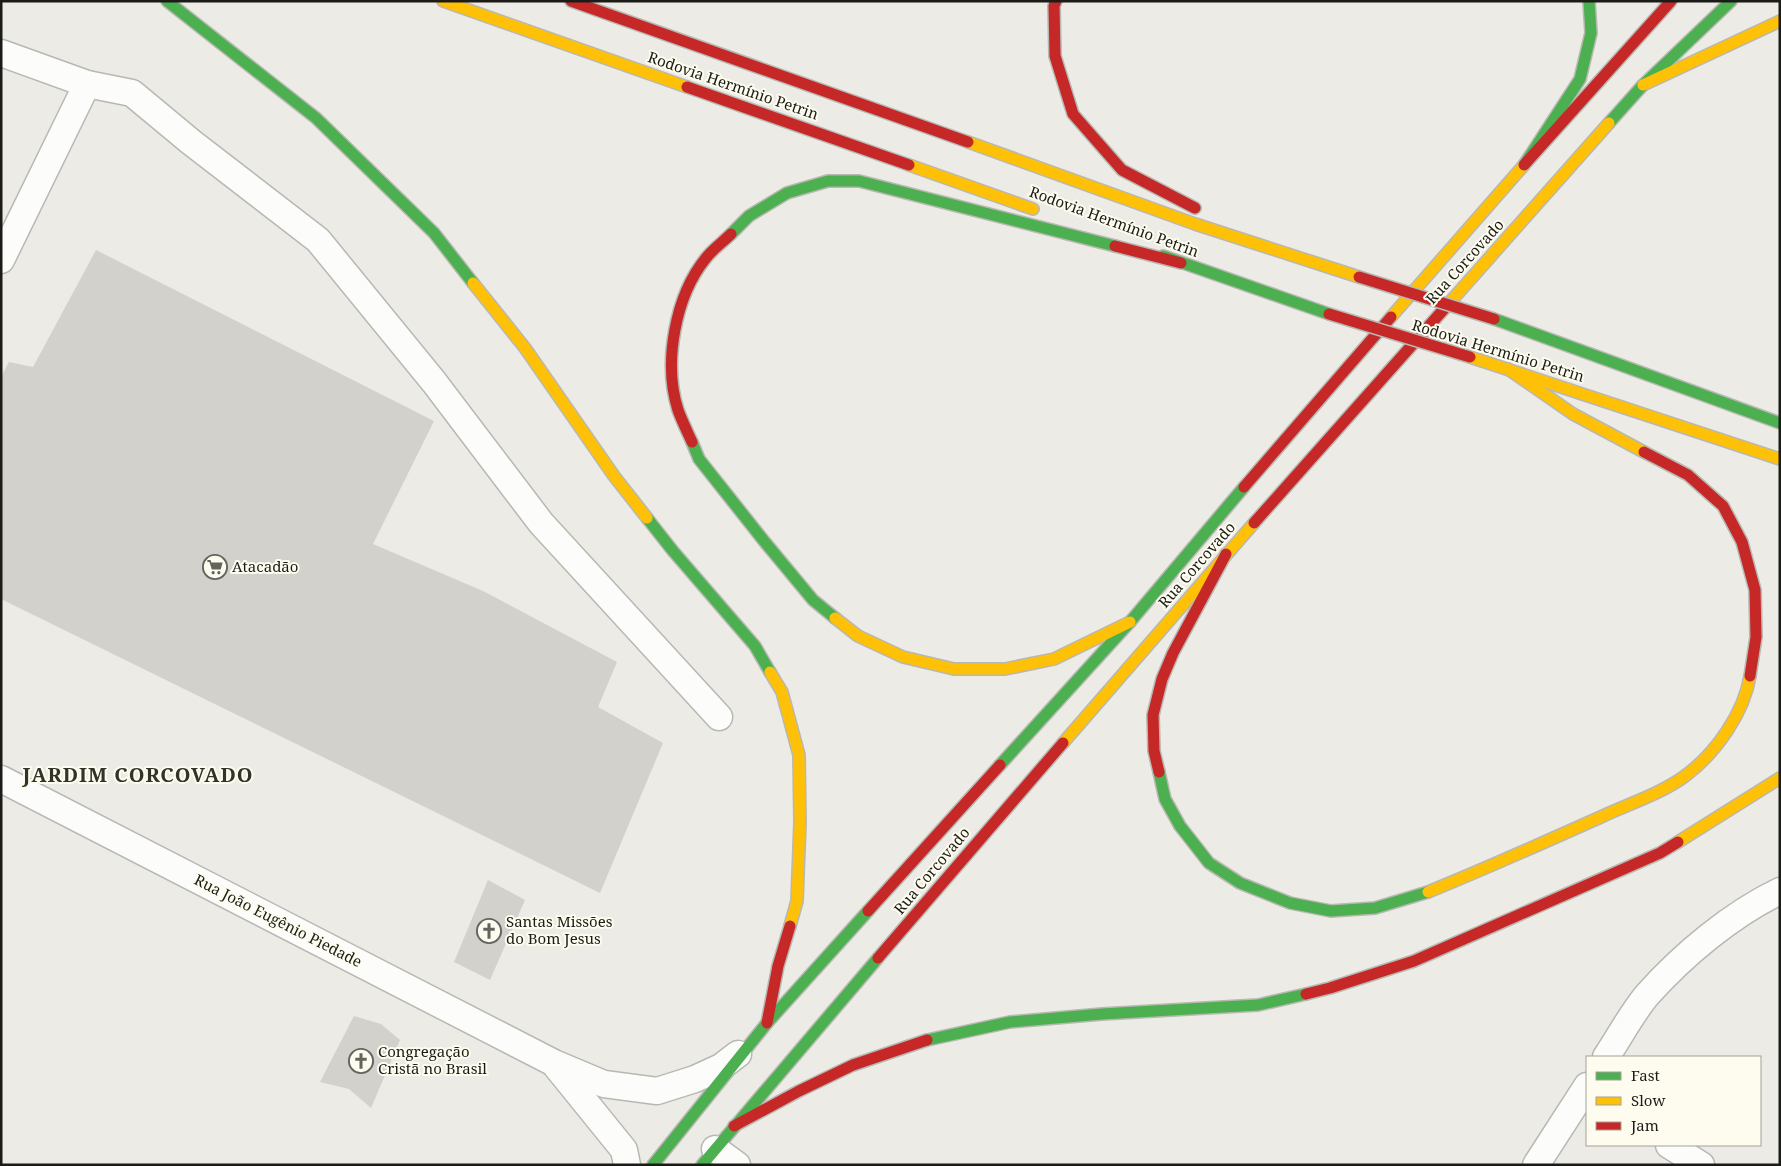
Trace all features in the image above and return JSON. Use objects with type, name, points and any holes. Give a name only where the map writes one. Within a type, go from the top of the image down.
[{"type":"main road","points":[[167,1],[316,118],[434,233],[524,348],[614,476],[673,551],[755,646],[782,692],[799,755],[800,822],[797,901],[778,966],[767,1023]]},
{"type":"main road","name":"Rodovia Hermínio Petrin","points":[[443,1],[1041,212]]},
{"type":"main road","name":"Rodovia Hermínio Petrin","points":[[571,1],[887,112],[1195,224],[1290,256],[1494,319],[1780,423]]},
{"type":"main road","points":[[1056,1],[1054,6],[1055,56],[1074,114],[1122,170],[1202,212]]},
{"type":"main road","points":[[1524,164],[1580,79],[1590,33],[1589,1]]},
{"type":"main road","name":"Rua Corcovado","points":[[654,1165],[767,1023],[1130,622],[1311,408],[1524,164],[1671,1]]},
{"type":"main road","name":"Rua Corcovado","points":[[709,1157],[999,816],[1226,554],[1643,85],[1731,1]]},
{"type":"main road","points":[[1643,85],[1780,21]]},
{"type":"main road","points":[[1130,622],[1054,659],[1004,669],[954,669],[903,657],[858,636],[813,600],[698,459],[678,409],[672,374],[675,324],[685,292],[706,258],[749,216],[787,193],[828,180],[859,181],[1181,263]]},
{"type":"main road","points":[[1219,220],[1290,256]]},
{"type":"main road","name":"Rodovia Hermínio Petrin","points":[[1069,222],[1329,314],[1508,369],[1780,459]]},
{"type":"main road","points":[[1226,554],[1173,653],[1162,679],[1154,715],[1154,751],[1165,799],[1180,826],[1209,863],[1240,883],[1290,903],[1331,911],[1375,908],[1424,894],[1512,857],[1654,793],[1685,776],[1711,752],[1733,723],[1749,682],[1756,637],[1755,590],[1742,542],[1723,506],[1688,475],[1573,414],[1508,369]]},
{"type":"main road","points":[[734,1126],[853,1065],[931,1039],[1010,1022],[1102,1014],[1258,1005],[1330,988],[1414,961],[1660,853],[1780,778]]},
{"type":"street","points":[[1,53],[87,84],[132,93],[191,142],[318,240],[434,382],[541,524],[719,717]]},
{"type":"street","points":[[1,260],[87,84]]},
{"type":"street","name":"Rua João Eugênio Piedade","points":[[1,779],[554,1063],[604,1084],[657,1091],[695,1080],[722,1068],[747,1047]]},
{"type":"street","points":[[1607,1056],[1647,995],[1684,957],[1756,903],[1780,891]]},
{"type":"street","name":"Rua João Eugênio Piedade","points":[[554,1063],[624,1150],[627,1165]]},
{"type":"street","points":[[1536,1165],[1586,1090]]},
{"type":"street","points":[[1672,1146],[1701,1165]]},
{"type":"street","points":[[709,1157],[737,1165]]},
{"type":"building","name":"Atacadão","points":[[96,250],[434,421],[373,544],[483,591],[617,662],[598,707],[663,743],[600,893],[1,599],[1,377],[9,362],[33,367]]},
{"type":"building","name":"Santas Missões do Bom Jesus","points":[[488,880],[525,900],[490,980],[454,962]]},
{"type":"building","name":"Congregação Cristã no Brasil","points":[[354,1016],[381,1024],[400,1040],[371,1108],[349,1089],[320,1082]]},
{"type":"traffic: fast","points":[[167,1],[316,118],[434,233],[473,283]]},
{"type":"traffic: fast","points":[[1524,165],[1580,79],[1591,33],[1589,1]]},
{"type":"traffic: fast","points":[[1609,123],[1643,85],[1731,1]]},
{"type":"traffic: fast","points":[[731,234],[749,216],[787,193],[828,181],[859,181],[1115,246]]},
{"type":"traffic: fast","points":[[1163,256],[1329,314]]},
{"type":"traffic: fast","points":[[1494,319],[1780,423]]},
{"type":"traffic: fast","points":[[692,442],[699,459],[764,541],[813,600],[835,618]]},
{"type":"traffic: fast","points":[[1000,765],[1130,622],[1244,487]]},
{"type":"traffic: fast","points":[[647,518],[755,646],[770,672]]},
{"type":"traffic: fast","points":[[1159,772],[1165,799],[1180,826],[1209,863],[1240,883],[1290,903],[1331,911],[1375,908],[1428,892]]},
{"type":"traffic: fast","points":[[653,1165],[767,1023],[868,911]]},
{"type":"traffic: fast","points":[[702,1165],[878,958]]},
{"type":"traffic: fast","points":[[927,1040],[1010,1022],[1102,1014],[1258,1005],[1306,994]]},
{"type":"traffic: slow","points":[[443,1],[687,87]]},
{"type":"traffic: slow","points":[[1643,85],[1780,21]]},
{"type":"traffic: slow","points":[[1444,309],[1609,123]]},
{"type":"traffic: slow","points":[[968,142],[1195,224],[1359,277]]},
{"type":"traffic: slow","points":[[909,165],[1033,209]]},
{"type":"traffic: slow","points":[[1391,317],[1524,165]]},
{"type":"traffic: slow","points":[[473,283],[525,348],[614,476],[647,518]]},
{"type":"traffic: slow","points":[[1470,357],[1780,459]]},
{"type":"traffic: slow","points":[[1508,369],[1573,414],[1644,452]]},
{"type":"traffic: slow","points":[[1063,743],[1254,523]]},
{"type":"traffic: slow","points":[[835,618],[858,636],[903,657],[954,669],[1005,669],[1054,659],[1130,622]]},
{"type":"traffic: slow","points":[[770,672],[782,692],[799,755],[800,822],[797,901],[790,926]]},
{"type":"traffic: slow","points":[[1428,892],[1645,798],[1685,776],[1707,756],[1727,731],[1742,704],[1750,676]]},
{"type":"traffic: slow","points":[[1678,842],[1780,778]]},
{"type":"traffic: jam","points":[[571,1],[968,142]]},
{"type":"traffic: jam","points":[[1056,1],[1054,6],[1055,56],[1073,114],[1122,170],[1195,208]]},
{"type":"traffic: jam","points":[[1524,165],[1671,1]]},
{"type":"traffic: jam","points":[[687,87],[909,165]]},
{"type":"traffic: jam","points":[[692,442],[678,410],[674,392],[672,351],[675,331],[686,291],[695,274],[709,255],[731,234]]},
{"type":"traffic: jam","points":[[1115,246],[1181,263]]},
{"type":"traffic: jam","points":[[1359,277],[1494,319]]},
{"type":"traffic: jam","points":[[1254,523],[1444,309]]},
{"type":"traffic: jam","points":[[1329,314],[1470,357]]},
{"type":"traffic: jam","points":[[1244,487],[1391,317]]},
{"type":"traffic: jam","points":[[1644,452],[1688,475],[1723,506],[1742,542],[1755,590],[1756,637],[1750,676]]},
{"type":"traffic: jam","points":[[1159,772],[1154,751],[1153,715],[1162,679],[1173,653],[1226,554]]},
{"type":"traffic: jam","points":[[878,958],[1063,743]]},
{"type":"traffic: jam","points":[[868,911],[1000,765]]},
{"type":"traffic: jam","points":[[1306,994],[1414,961],[1660,853],[1678,842]]},
{"type":"traffic: jam","points":[[767,1023],[778,966],[790,926]]},
{"type":"traffic: jam","points":[[734,1126],[853,1065],[927,1040]]},
{"type":"place","name":"Atacadão","points":[[215,567]]},
{"type":"place","name":"Santas Missões do Bom Jesus","points":[[489,931]]},
{"type":"place","name":"Congregação Cristã no Brasil","points":[[361,1061]]},
{"type":"district","name":"JARDIM CORCOVADO","points":[[138,775]]}]
